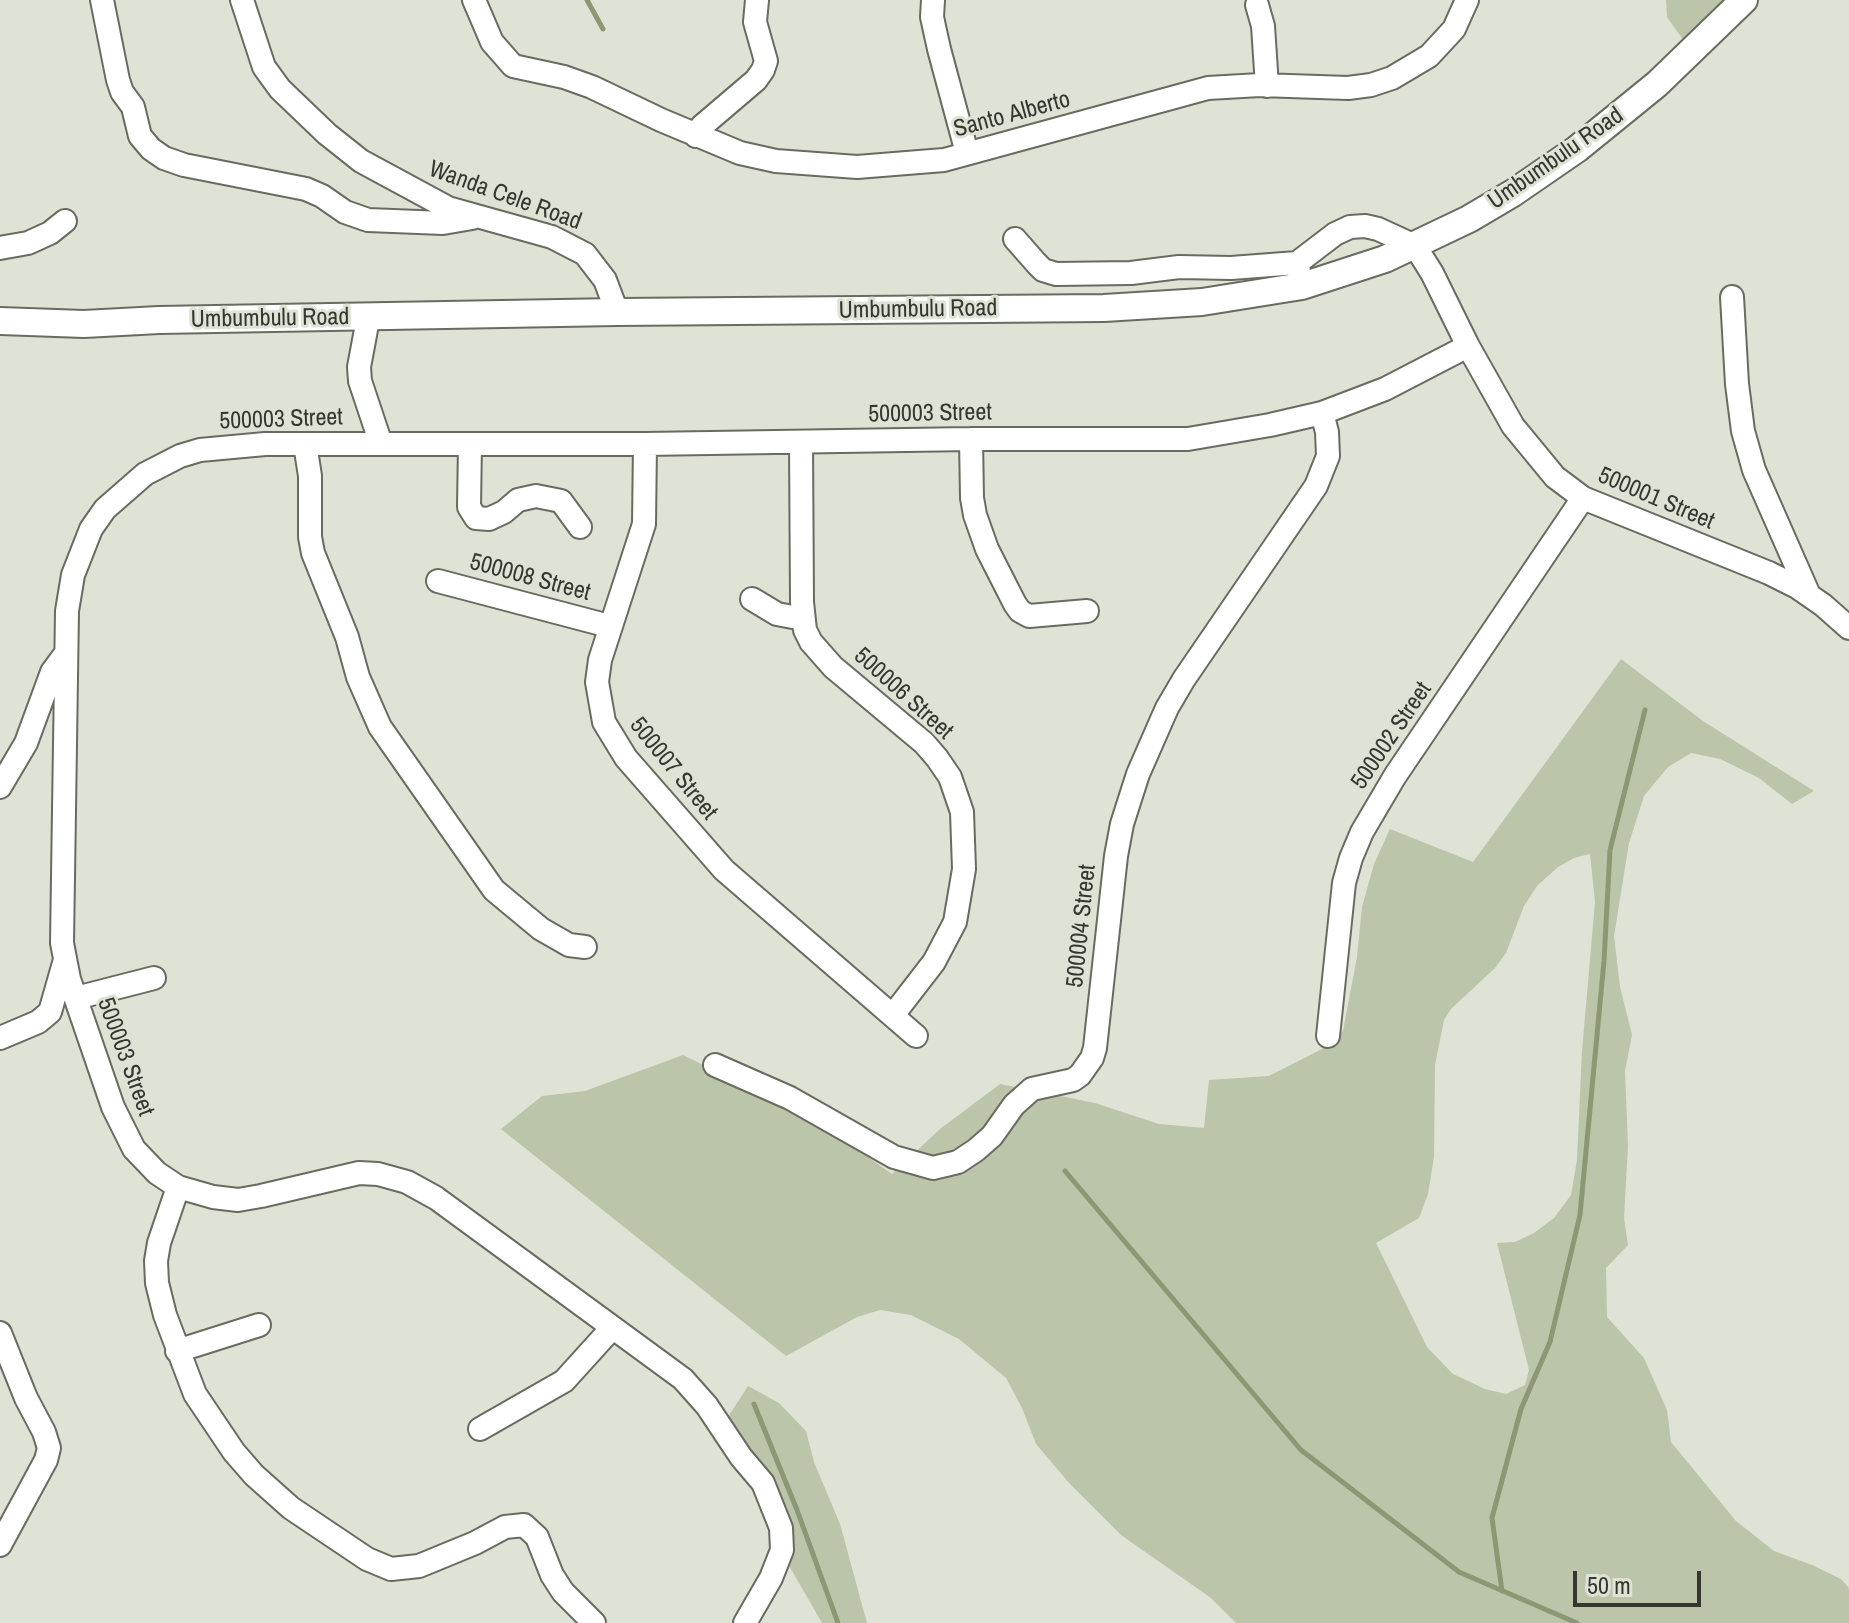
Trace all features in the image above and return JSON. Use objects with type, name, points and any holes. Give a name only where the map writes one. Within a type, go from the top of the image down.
[{"type":"main road","name":"Umbumbulu Road","points":[[0,321],[84,324],[617,312],[1104,308],[1202,302],[1300,274],[1364,267],[1415,246],[1480,213],[1577,149],[1657,84],[1744,0]]},
{"type":"street","points":[[102,0],[122,92],[133,107],[140,136],[164,158],[184,165],[306,189],[345,212],[368,220],[443,223],[477,217]]},
{"type":"street","name":"Wanda Cele Road","points":[[242,0],[264,67],[299,109],[361,161],[437,203],[552,237],[585,254],[605,280],[617,312]]},
{"type":"street","name":"Santo Alberto","points":[[474,0],[492,42],[513,66],[592,87],[740,153],[807,164],[857,167],[944,160],[1186,93],[1234,85],[1348,88],[1392,78],[1415,67],[1446,39],[1460,19],[1467,0]]},
{"type":"street","points":[[696,136],[702,126],[756,80],[763,70],[766,61],[755,22],[757,0]]},
{"type":"street","points":[[933,0],[932,17],[939,49],[967,153]]},
{"type":"street","points":[[1257,5],[1263,26],[1267,86]]},
{"type":"street","points":[[0,248],[28,243],[50,233],[65,221]]},
{"type":"street","points":[[1015,239],[1037,264],[1056,274],[1131,273],[1179,267],[1300,274],[1335,234],[1350,227],[1378,229],[1415,246]]},
{"type":"street","name":"500001 Street","points":[[1415,246],[1521,437],[1555,477],[1583,498],[1769,573],[1809,595],[1849,628]]},
{"type":"street","points":[[1732,297],[1743,431],[1754,470],[1809,595]]},
{"type":"street","points":[[368,319],[359,367],[360,381],[381,444]]},
{"type":"street","name":"500003 Street","points":[[745,1623],[771,1578],[782,1550],[781,1528],[774,1504],[763,1483],[741,1457],[707,1406],[683,1379],[436,1198],[407,1182],[378,1174],[359,1173],[238,1200],[213,1197],[178,1187],[143,1161],[122,1130],[64,962],[61,924],[68,593],[91,529],[105,509],[145,474],[200,450],[235,445],[1188,439],[1322,413],[1385,389],[1468,346]]},
{"type":"street","name":"500004 Street","points":[[715,1065],[790,1098],[894,1157],[933,1168],[958,1162],[976,1150],[992,1136],[1014,1105],[1032,1089],[1073,1080],[1080,1075],[1095,1048],[1116,856],[1122,824],[1138,774],[1184,679],[1321,477],[1329,443],[1322,413]]},
{"type":"street","points":[[971,439],[975,515],[987,549],[1015,604],[1029,616],[1087,611]]},
{"type":"street","name":"500006 Street","points":[[801,443],[803,619],[811,642],[827,660],[924,743],[950,777],[962,812],[964,869],[955,922],[934,962],[893,1015]]},
{"type":"street","points":[[305,444],[310,476],[313,553],[347,637],[358,677],[380,727],[494,890],[541,929],[569,945],[585,947]]},
{"type":"street","points":[[470,444],[469,507],[476,518],[489,519],[518,500],[536,496],[565,504],[580,527]]},
{"type":"street","name":"500007 Street","points":[[645,444],[644,524],[600,660],[599,701],[604,722],[626,758],[724,870],[916,1036]]},
{"type":"street","name":"500002 Street","points":[[1328,1036],[1342,894],[1351,858],[1362,832],[1395,776],[1583,498]]},
{"type":"street","name":"500008 Street","points":[[438,581],[609,626]]},
{"type":"street","points":[[752,599],[777,614],[803,619]]},
{"type":"street","points":[[0,787],[26,743],[52,672],[66,653]]},
{"type":"street","points":[[0,1038],[38,1022],[50,1012],[64,962]]},
{"type":"street","points":[[76,998],[154,978]]},
{"type":"street","points":[[178,1187],[159,1243],[157,1283],[177,1351],[195,1394],[234,1452],[277,1497],[378,1565],[403,1570],[449,1555],[505,1527],[524,1525],[537,1537],[552,1575],[563,1592],[594,1623]]},
{"type":"street","points":[[177,1351],[259,1325]]},
{"type":"street","points":[[480,1429],[564,1381],[612,1328]]},
{"type":"street","points":[[0,1333],[49,1448],[46,1460],[0,1545]]},
{"type":"green space","points":[[1666,0],[1735,0],[1684,41],[1667,17]]},
{"type":"green space","points":[[1621,659],[1703,721],[1814,791],[1792,804],[1759,778],[1720,759],[1691,753],[1668,767],[1644,796],[1629,843],[1614,936],[1620,987],[1632,1035],[1625,1071],[1628,1146],[1624,1218],[1628,1245],[1606,1268],[1607,1317],[1644,1358],[1667,1410],[1671,1442],[1736,1521],[1774,1551],[1841,1579],[1849,1588],[1849,1623],[1236,1623],[1211,1598],[1121,1535],[1069,1483],[1036,1444],[1006,1378],[959,1339],[911,1315],[880,1310],[857,1317],[786,1356],[501,1129],[542,1096],[585,1091],[683,1055],[819,1123],[892,1174],[940,1129],[1000,1084],[1095,1103],[1159,1124],[1204,1128],[1209,1080],[1269,1076],[1322,1049],[1343,1031],[1357,957],[1362,907],[1374,864],[1390,829],[1473,862]],"holes":[[[1590,854],[1595,902],[1582,1051],[1577,1160],[1571,1195],[1554,1218],[1534,1233],[1515,1242],[1497,1243],[1529,1370],[1525,1385],[1506,1394],[1485,1389],[1453,1374],[1427,1347],[1376,1243],[1419,1218],[1428,1194],[1434,1157],[1435,1065],[1444,1020],[1451,1009],[1495,968],[1506,953],[1524,906],[1537,886],[1558,867]]]},
{"type":"green space","points":[[748,1386],[779,1403],[806,1431],[814,1462],[840,1524],[867,1623],[822,1623],[788,1564],[771,1514],[740,1466],[713,1440]]},
{"type":"waterway","points":[[587,0],[603,29]]},
{"type":"waterway","points":[[1502,1591],[1492,1518],[1521,1409],[1550,1342],[1580,1215],[1604,961],[1610,850],[1645,710]]},
{"type":"waterway","points":[[1065,1171],[1301,1450],[1459,1572],[1577,1623]]},
{"type":"waterway","points":[[754,1404],[838,1623]]}]
